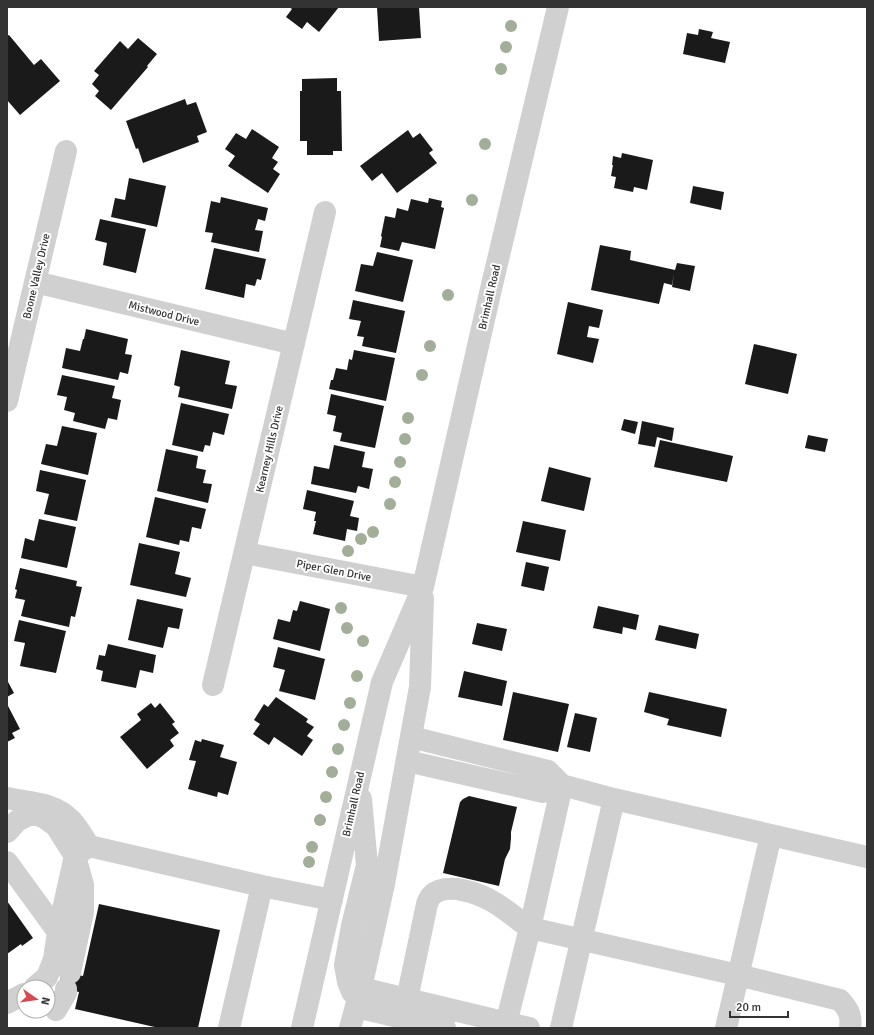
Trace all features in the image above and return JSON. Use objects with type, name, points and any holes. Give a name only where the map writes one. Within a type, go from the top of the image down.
[{"type":"street","name":"Brimhall Road","points":[[302,1028],[382,682],[423,587],[558,7]]},
{"type":"street","name":"Boone Valley Drive","points":[[7,401],[66,150]]},
{"type":"street","name":"Kearney Hills Drive","points":[[214,685],[325,212]]},
{"type":"street","name":"Mistwood Drive","points":[[35,282],[294,344]]},
{"type":"street","name":"Piper Glen Drive","points":[[245,553],[423,587]]},
{"type":"street","name":"Brimhall Road","points":[[350,1028],[359,997],[384,884],[420,687],[423,587]]},
{"type":"street","points":[[411,737],[548,771],[562,785],[614,799],[867,857]]},
{"type":"street","points":[[407,761],[544,792],[562,785]]},
{"type":"street","points":[[359,780],[367,865],[352,926],[345,965],[348,982],[352,992],[359,997],[446,1028]]},
{"type":"street","points":[[506,1025],[530,928],[562,785]]},
{"type":"street","points":[[7,798],[44,805],[61,811],[71,820],[82,851],[83,912],[66,993],[56,1010]]},
{"type":"street","points":[[561,1028],[614,799]]},
{"type":"street","points":[[7,832],[17,821],[28,815],[37,815],[56,826],[82,851],[332,900]]},
{"type":"street","points":[[726,1028],[771,835]]},
{"type":"street","points":[[45,979],[47,977],[54,959],[58,932],[82,851]]},
{"type":"street","points":[[7,862],[58,932]]},
{"type":"street","points":[[229,1028],[262,886]]},
{"type":"street","points":[[407,999],[427,904],[430,897],[437,892],[446,889],[458,889],[482,896],[495,903],[530,928],[738,975],[840,1000],[850,1014],[850,1028]]},
{"type":"street","points":[[359,997],[407,999],[506,1025],[529,1028]]},
{"type":"street","points":[[7,1004],[16,999]]},
{"type":"building","points":[[289,7],[339,7],[319,32],[307,22],[302,29],[286,17],[292,9]]},
{"type":"building","points":[[377,7],[419,7],[421,38],[379,41]]},
{"type":"building","points":[[699,29],[713,32],[711,38],[730,42],[725,63],[683,54],[687,33],[698,35]]},
{"type":"building","points":[[9,35],[34,65],[41,59],[60,81],[20,115],[7,100],[7,36]]},
{"type":"building","points":[[138,38],[157,54],[147,66],[148,67],[111,110],[95,96],[99,91],[92,84],[99,75],[94,71],[120,41],[128,49]]},
{"type":"building","points":[[337,78],[337,91],[341,91],[342,151],[333,151],[333,155],[307,155],[307,141],[300,141],[300,91],[302,91],[302,79]]},
{"type":"building","points":[[185,99],[187,105],[196,102],[207,132],[197,136],[199,142],[143,163],[138,148],[136,149],[126,121]]},
{"type":"building","points":[[252,129],[279,147],[272,158],[278,162],[273,169],[280,174],[268,193],[228,166],[235,156],[225,149],[236,133],[246,139]]},
{"type":"building","points":[[408,130],[413,138],[420,133],[433,150],[429,153],[437,163],[397,193],[382,173],[372,181],[360,166]]},
{"type":"building","points":[[622,153],[653,160],[647,190],[634,187],[633,192],[614,188],[616,177],[611,176],[613,156],[621,158]]},
{"type":"building","points":[[129,178],[166,186],[157,227],[111,217],[115,198],[125,200]]},
{"type":"building","points":[[693,186],[724,192],[721,210],[690,203]]},
{"type":"building","points":[[221,197],[268,208],[265,221],[258,219],[255,230],[263,231],[259,252],[211,242],[213,233],[205,232],[211,201],[220,203]]},
{"type":"building","points":[[429,198],[442,201],[441,207],[444,208],[435,249],[402,242],[399,251],[380,247],[385,216],[395,218],[397,208],[408,211],[411,199],[428,203]]},
{"type":"building","points":[[100,219],[146,229],[136,273],[103,265],[107,243],[95,240]]},
{"type":"building","points":[[600,245],[631,251],[630,260],[675,270],[677,263],[695,266],[690,291],[672,287],[674,274],[672,285],[664,283],[659,304],[591,290]]},
{"type":"building","points":[[214,248],[266,259],[261,280],[257,279],[255,286],[246,284],[244,298],[205,289]]},
{"type":"building","points":[[377,252],[413,260],[403,302],[355,291],[361,264],[373,266]]},
{"type":"building","points":[[353,300],[405,311],[396,353],[362,346],[364,337],[357,336],[361,321],[349,319]]},
{"type":"building","points":[[568,302],[603,310],[599,328],[589,326],[587,337],[599,339],[593,363],[557,354]]},
{"type":"building","points":[[86,329],[128,339],[125,354],[132,355],[128,374],[120,372],[118,380],[62,368],[66,348],[80,351]]},
{"type":"building","points":[[754,344],[797,354],[788,394],[745,384]]},
{"type":"building","points":[[181,350],[230,361],[225,384],[237,386],[232,409],[178,397],[180,387],[174,385]]},
{"type":"building","points":[[354,350],[395,358],[386,401],[329,389],[336,368],[347,370],[349,359],[352,360]]},
{"type":"building","points":[[62,375],[115,386],[112,398],[121,400],[117,420],[108,418],[105,429],[73,421],[75,413],[64,410],[67,397],[57,395]]},
{"type":"building","points":[[331,394],[384,406],[375,448],[340,441],[342,433],[333,431],[336,416],[327,414]]},
{"type":"building","points":[[181,403],[229,414],[224,435],[213,432],[210,446],[205,445],[203,452],[172,445]]},
{"type":"building","points":[[624,419],[638,422],[635,434],[621,430]]},
{"type":"building","points":[[642,421],[674,428],[672,441],[657,437],[655,447],[638,444]]},
{"type":"building","points":[[62,426],[97,433],[88,475],[41,464],[46,444],[57,446]]},
{"type":"building","points":[[808,435],[828,439],[825,452],[805,448]]},
{"type":"building","points":[[660,440],[733,456],[727,482],[654,467]]},
{"type":"building","points":[[334,445],[365,452],[362,467],[373,469],[369,489],[358,486],[356,493],[311,484],[314,466],[329,469]]},
{"type":"building","points":[[166,449],[198,456],[196,468],[206,470],[203,483],[212,484],[208,503],[157,491]]},
{"type":"building","points":[[549,467],[591,478],[584,511],[541,501]]},
{"type":"building","points":[[40,470],[86,480],[77,521],[44,514],[49,494],[36,491]]},
{"type":"building","points":[[307,490],[354,501],[350,516],[359,518],[357,531],[347,529],[345,541],[313,534],[316,521],[314,521],[316,512],[303,509]]},
{"type":"building","points":[[155,497],[206,509],[201,529],[192,527],[189,542],[180,540],[179,545],[146,537]]},
{"type":"building","points":[[39,519],[76,527],[67,568],[21,558],[25,538],[34,541]]},
{"type":"building","points":[[523,521],[566,530],[560,561],[516,552]]},
{"type":"building","points":[[139,543],[180,552],[175,574],[191,578],[186,597],[130,585]]},
{"type":"building","points":[[526,562],[549,567],[544,591],[521,586]]},
{"type":"building","points":[[20,568],[77,581],[76,586],[82,587],[75,617],[71,616],[69,627],[21,616],[25,600],[15,598],[17,590],[15,589]]},
{"type":"building","points":[[137,599],[183,609],[179,629],[168,627],[163,648],[128,640]]},
{"type":"building","points":[[300,601],[330,609],[320,651],[273,639],[278,619],[290,622],[293,610],[297,611]]},
{"type":"building","points":[[598,606],[639,615],[636,630],[623,627],[622,634],[593,628]]},
{"type":"building","points":[[19,620],[66,631],[56,673],[20,666],[25,643],[14,641]]},
{"type":"building","points":[[477,623],[507,629],[502,651],[472,644]]},
{"type":"building","points":[[659,625],[699,634],[696,649],[655,640]]},
{"type":"building","points":[[108,644],[156,655],[153,673],[140,670],[136,688],[101,681],[103,671],[96,669],[99,655],[105,656]]},
{"type":"building","points":[[278,647],[325,659],[315,700],[279,691],[285,670],[273,667]]},
{"type":"building","points":[[464,671],[507,681],[502,706],[458,697]]},
{"type":"building","points":[[7,680],[14,693],[7,697]]},
{"type":"building","points":[[513,692],[569,704],[558,752],[503,740]]},
{"type":"building","points":[[649,692],[727,709],[721,737],[667,725],[669,719],[644,712]]},
{"type":"building","points":[[276,697],[308,719],[306,722],[314,727],[307,736],[313,740],[302,756],[274,737],[269,745],[253,734],[260,724],[254,720],[264,704],[268,707]]},
{"type":"building","points":[[151,703],[155,708],[160,703],[175,722],[172,724],[179,733],[170,740],[174,746],[147,769],[120,737],[141,720],[137,714]]},
{"type":"building","points":[[7,704],[20,729],[12,733],[15,738],[7,742]]},
{"type":"building","points":[[575,713],[597,718],[590,752],[567,747]]},
{"type":"building","points":[[202,739],[224,745],[220,757],[237,762],[228,795],[218,792],[217,797],[188,789],[196,761],[189,760],[195,740],[201,742]]},
{"type":"building","points":[[469,796],[517,807],[511,832],[510,849],[505,859],[499,886],[443,873],[460,802]]},
{"type":"building","points":[[7,901],[33,938],[7,954]]},
{"type":"building","points":[[99,904],[220,930],[198,1028],[159,1028],[75,1009],[79,992],[59,987],[62,972],[83,976]]}]
